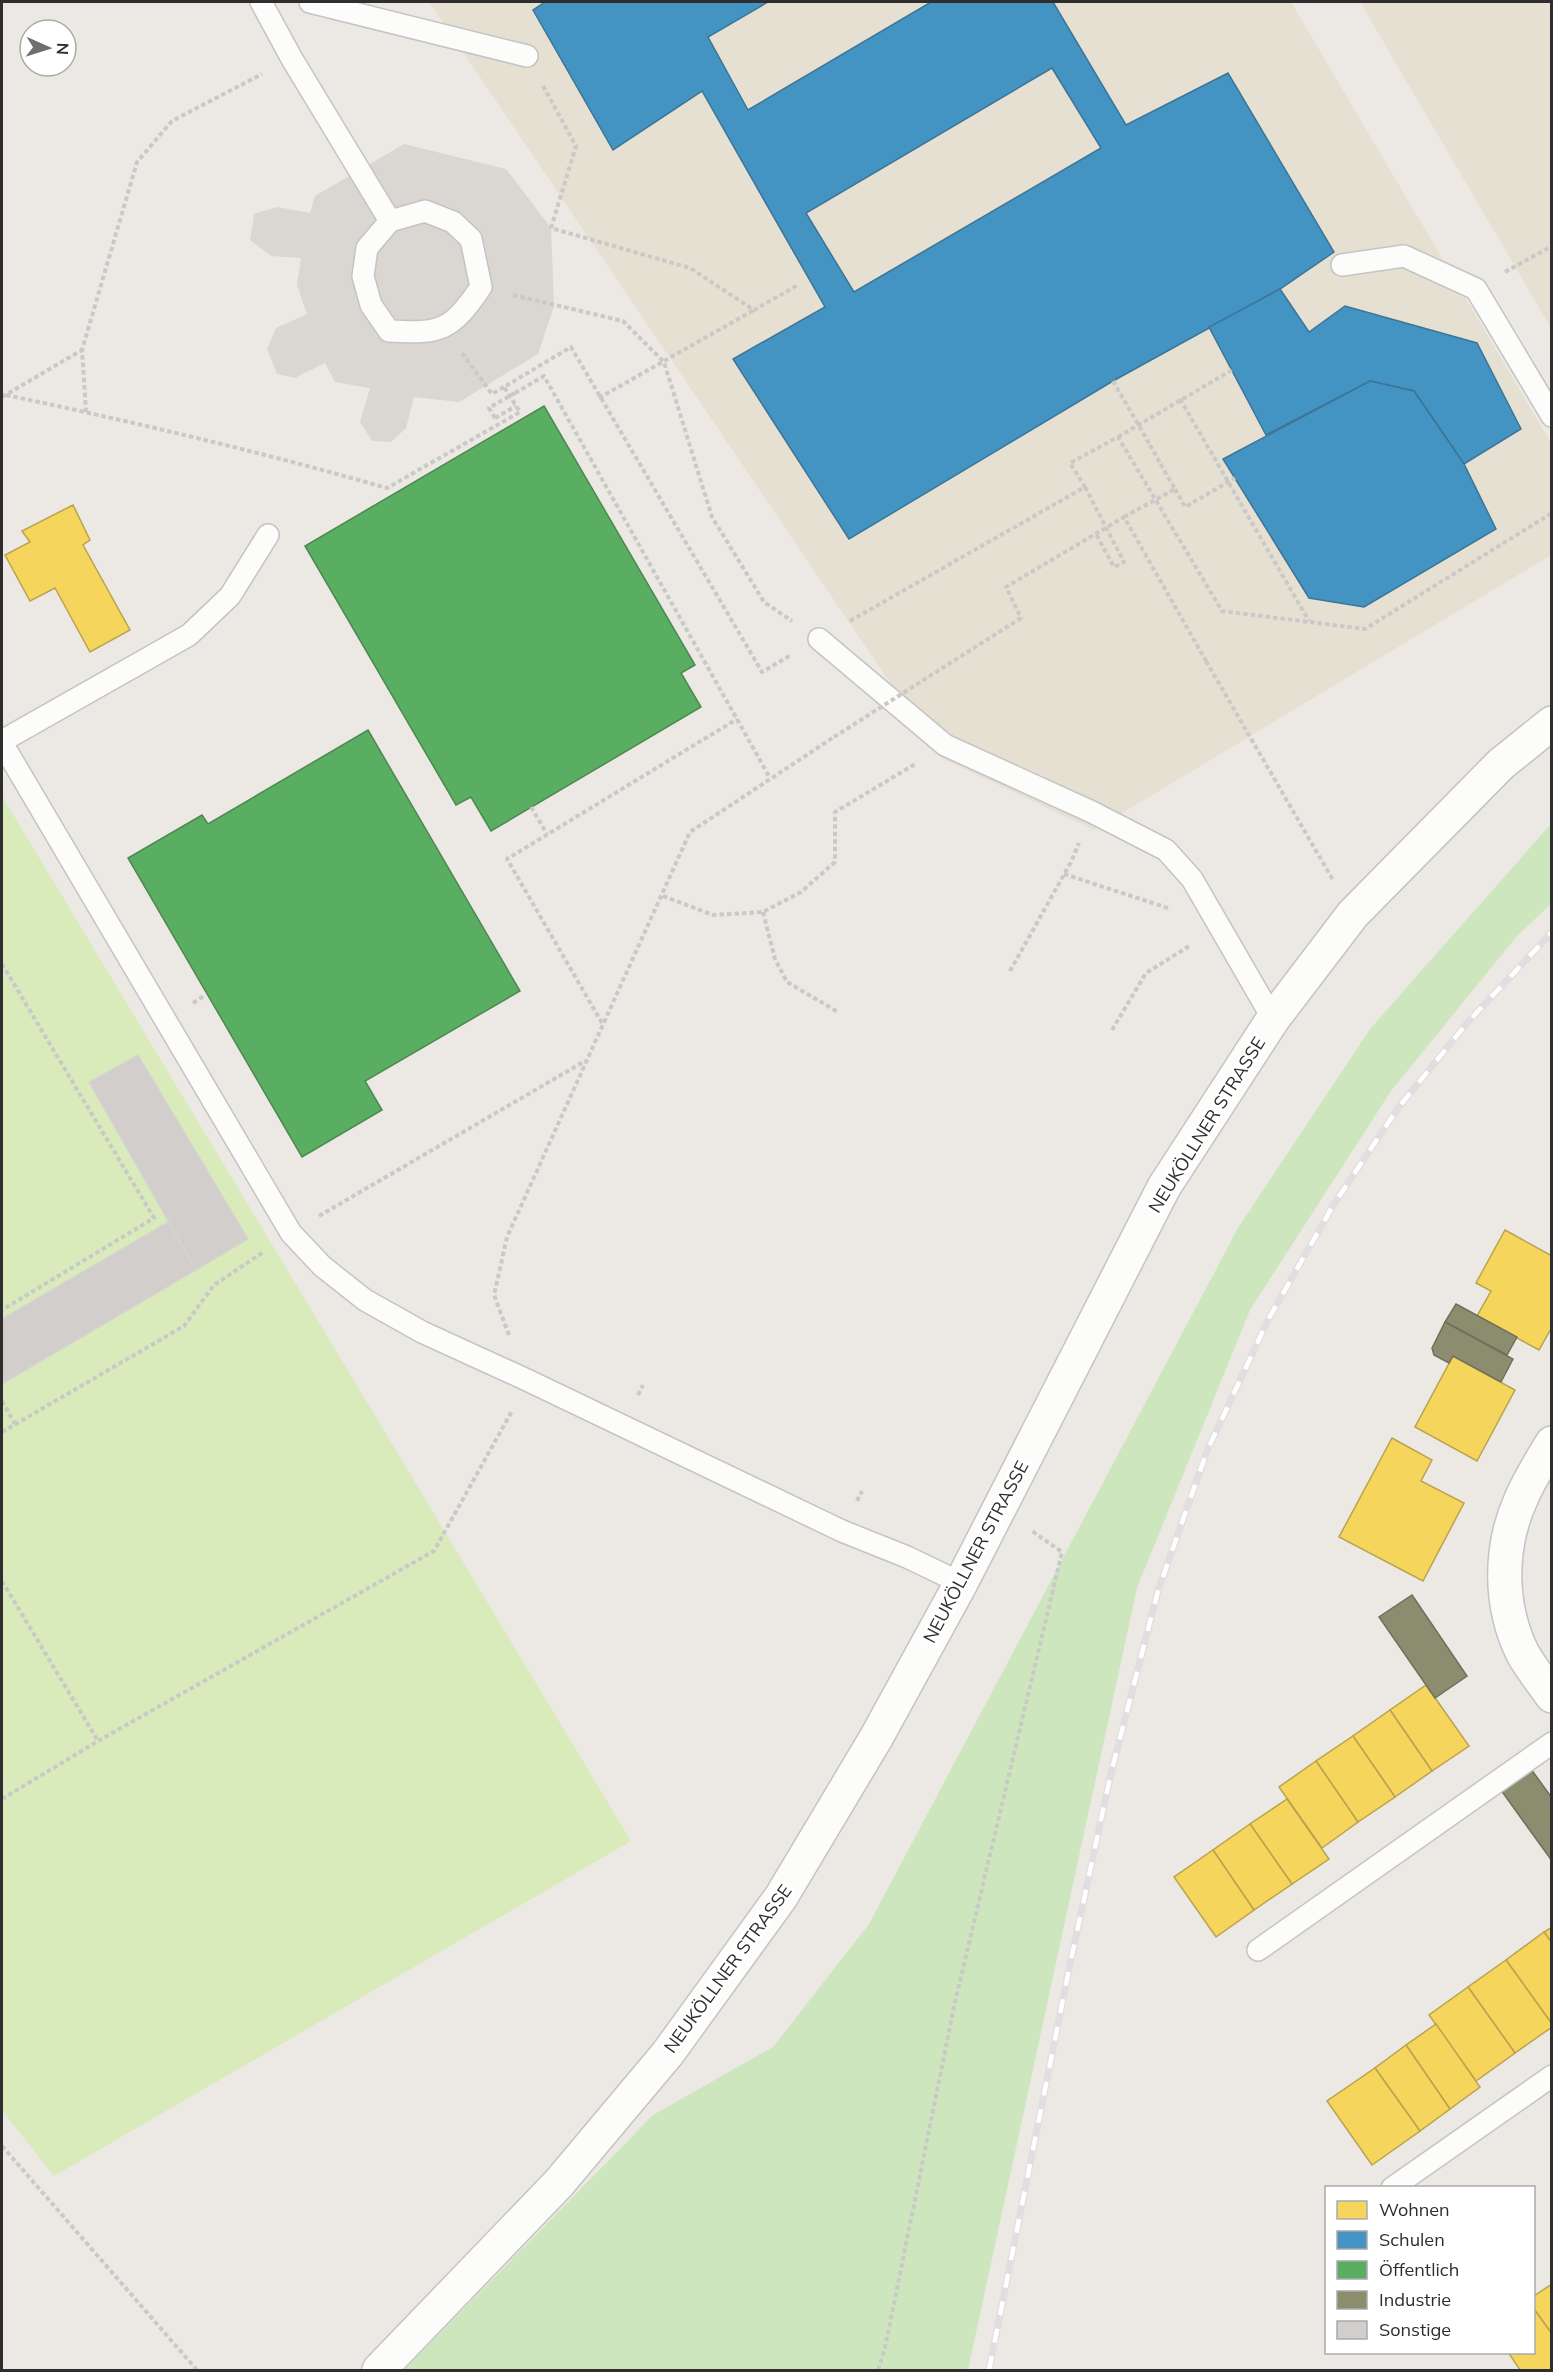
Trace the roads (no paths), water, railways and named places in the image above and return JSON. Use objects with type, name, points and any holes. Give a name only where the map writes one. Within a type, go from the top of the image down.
[{"type":"street","name":"NEUKÖLLNER STRASSE","points":[[379,2370],[559,2183],[668,2053],[781,1897],[876,1737],[961,1583],[1164,1187],[1273,1019],[1353,914],[1501,764],[1551,723]]},
{"type":"street","points":[[1551,1443],[1521,1499],[1508,1539],[1503,1580],[1509,1617],[1523,1654],[1551,1696]]},
{"type":"lane","points":[[261,2],[292,59],[390,221]]},
{"type":"lane","points":[[310,2],[527,56]]},
{"type":"lane","points":[[425,212],[453,222],[471,238],[481,287],[470,303],[444,328],[422,333],[389,331],[371,305],[363,276],[367,248],[390,221],[425,212]]},
{"type":"lane","points":[[1342,264],[1404,256],[1476,289],[1551,416]]},
{"type":"lane","points":[[268,535],[230,596],[189,635],[2,742],[291,1233],[322,1266],[365,1300],[422,1332],[842,1531],[907,1557],[961,1583]]},
{"type":"lane","points":[[819,639],[945,746],[1092,812],[1166,849],[1192,879],[1273,1019]]},
{"type":"lane","points":[[1258,1950],[1551,1743]]},
{"type":"lane","points":[[1393,2186],[1551,2076]]},
{"type":"railway","points":[[989,2370],[1069,1969],[1111,1773],[1158,1591],[1207,1451],[1269,1318],[1334,1204],[1398,1108],[1468,1022],[1552,932]]}]
